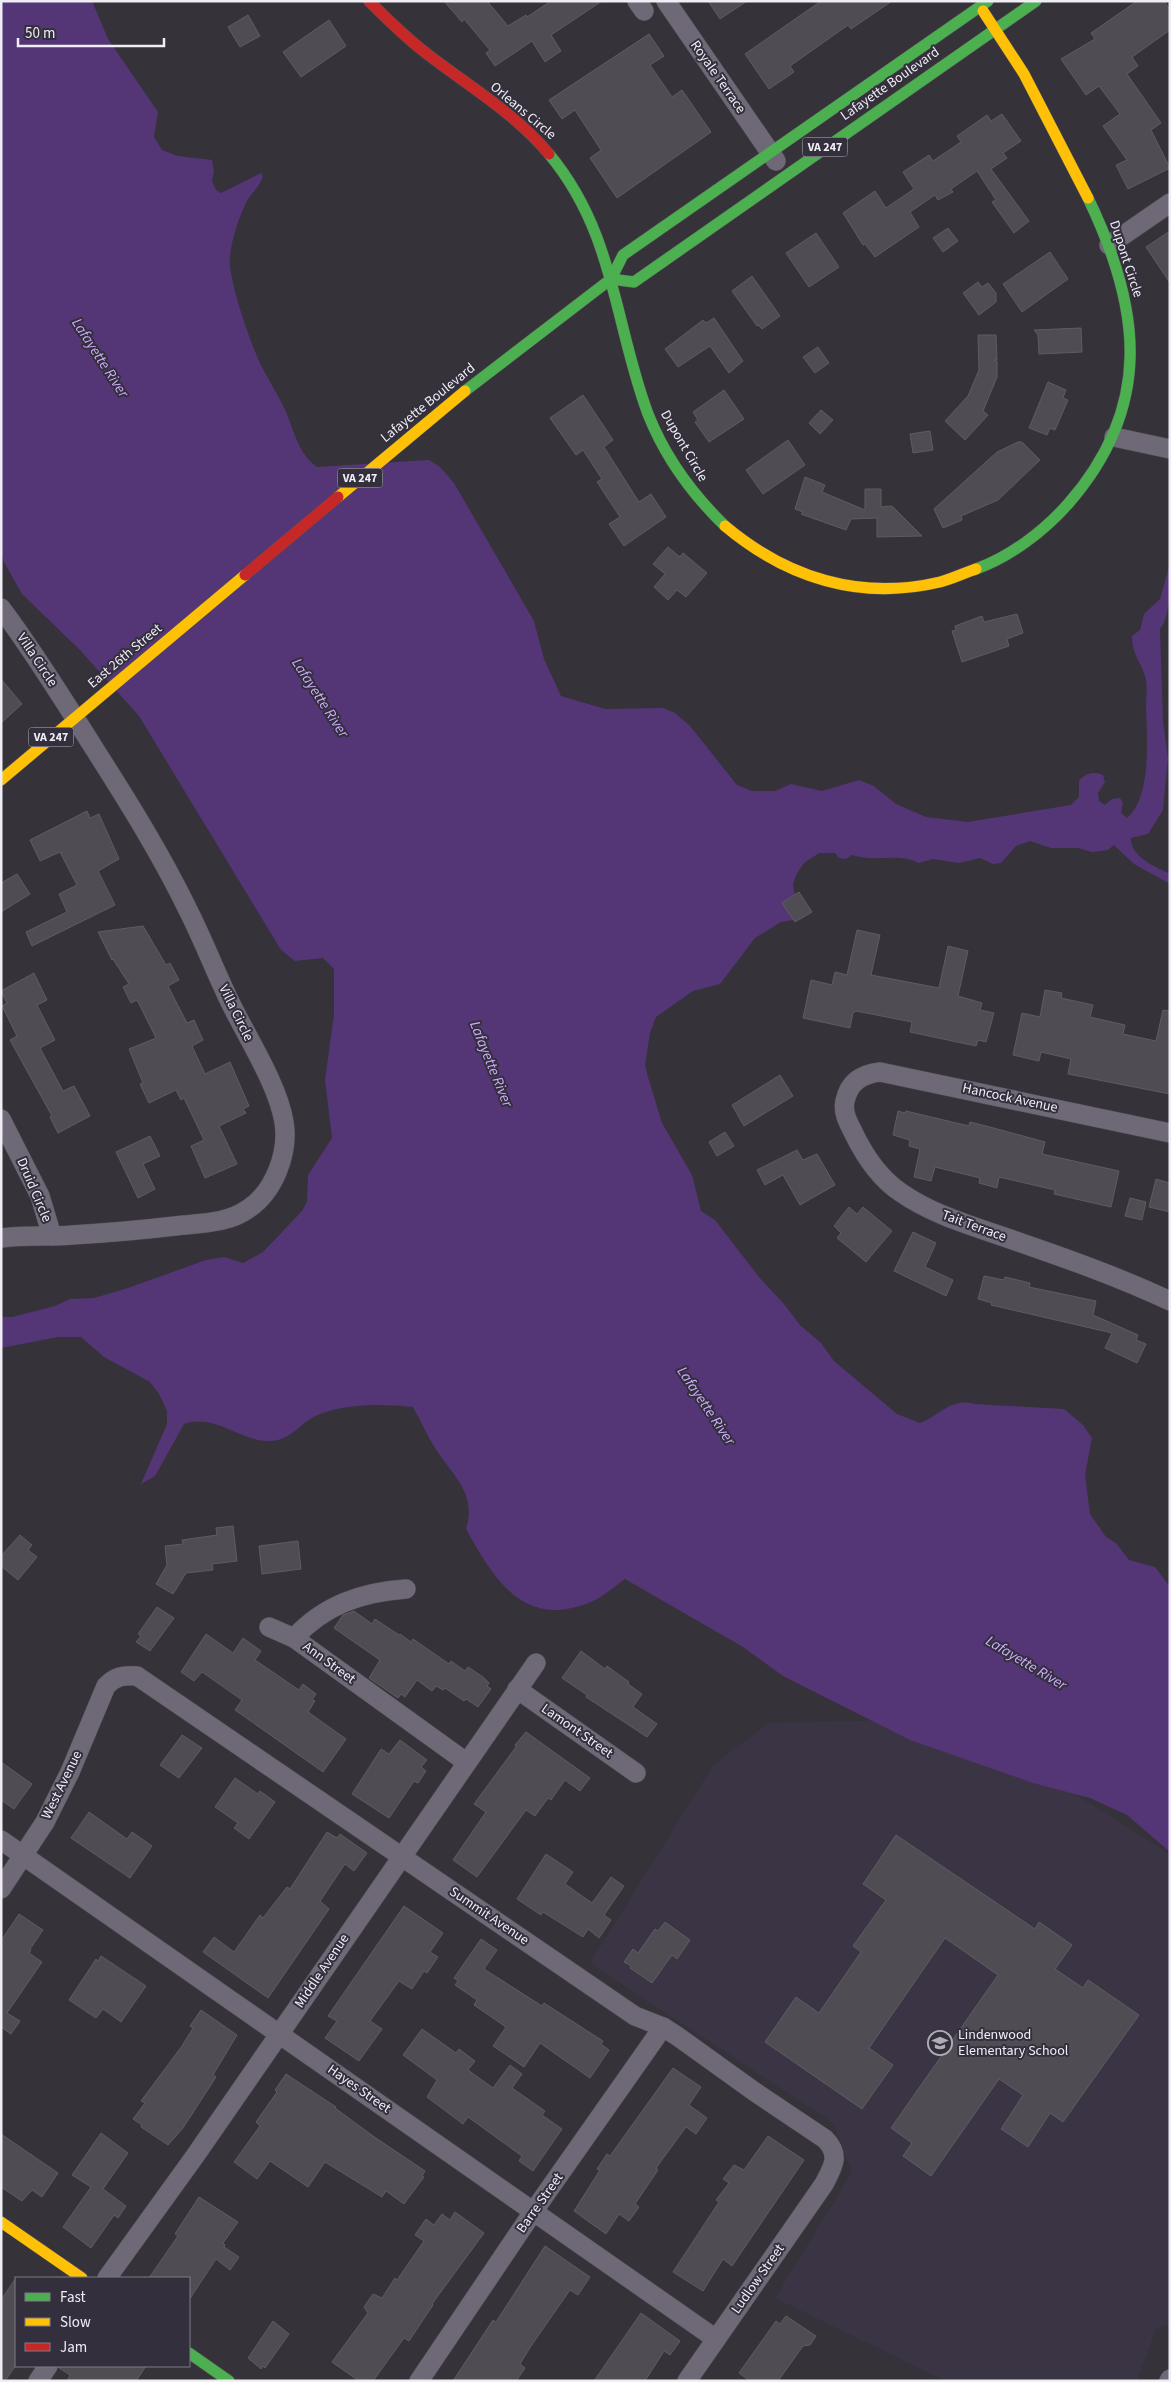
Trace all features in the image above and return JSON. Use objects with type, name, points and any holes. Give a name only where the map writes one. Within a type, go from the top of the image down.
[{"type":"main road","name":"Orleans Circle","points":[[369,1],[382,16],[422,50],[522,126],[550,153],[570,178],[586,206],[600,241],[611,279]]},
{"type":"main road","name":"Lafayette Boulevard","points":[[611,279],[634,282],[1036,1]]},
{"type":"main road","name":"Lafayette Boulevard","points":[[269,555],[452,401],[611,279],[623,255],[981,3]]},
{"type":"main road","name":"Dupont Circle","points":[[611,279],[640,393],[654,429],[684,481],[705,508],[746,544],[769,559],[800,574],[833,583],[867,588],[901,588],[942,582],[975,572],[1031,539],[1053,521],[1073,500],[1096,469],[1114,437],[1128,385],[1131,356],[1130,326],[1109,245],[1088,199],[1034,92],[981,3]]},
{"type":"main road","name":"East 26th Street","points":[[1,780],[269,555]]},
{"type":"main road","points":[[1,2222],[81,2277]]},
{"type":"main road","points":[[190,2354],[229,2381]]},
{"type":"street","name":"Royale Terrace","points":[[666,1],[785,175]]},
{"type":"street","points":[[1109,245],[1170,203]]},
{"type":"street","points":[[1114,437],[1170,449]]},
{"type":"street","name":"Villa Circle","points":[[1,608],[75,718],[147,832],[189,911],[229,1000],[272,1086],[284,1120],[286,1135],[284,1151],[276,1175],[262,1197],[248,1209],[232,1218],[170,1227],[1,1238]]},
{"type":"street","name":"Hancock Avenue","points":[[852,1084],[870,1074],[880,1072],[1170,1133]]},
{"type":"street","name":"Tait Terrace","points":[[852,1084],[844,1103],[845,1116],[861,1147],[878,1171],[898,1191],[952,1220],[1128,1281],[1170,1301]]},
{"type":"street","name":"Druid Circle","points":[[1,1118],[40,1196],[52,1236]]},
{"type":"street","name":"Ann Street","points":[[406,1589],[379,1591],[357,1597],[323,1612],[308,1623],[294,1638],[466,1762]]},
{"type":"street","points":[[268,1627],[294,1638]]},
{"type":"street","name":"Middle Avenue","points":[[108,2277],[280,2034],[401,1856],[536,1663]]},
{"type":"street","name":"Summit Avenue","points":[[116,1678],[124,1675],[137,1676],[635,2016],[663,2027],[825,2139],[832,2146],[835,2154],[835,2164],[828,2177]]},
{"type":"street","name":"West Avenue","points":[[1,1889],[45,1822],[70,1772],[106,1686],[116,1678]]},
{"type":"street","name":"Lamont Street","points":[[517,1689],[636,1773]]},
{"type":"street","name":"Hayes Street","points":[[1,1840],[716,2339]]},
{"type":"street","name":"Barre Street","points":[[419,2381],[663,2027]]},
{"type":"street","name":"Ludlow Street","points":[[687,2381],[828,2177]]},
{"type":"street","points":[[38,2381],[47,2367]]},
{"type":"shaded area","name":"Lindenwood Elementary School","points":[[899,1720],[1042,1773],[1170,1854],[1170,2324],[1156,2329],[1137,2381],[945,2381],[775,2298],[852,2172],[833,2123],[590,1963],[714,1764],[769,1723]]},
{"type":"water","name":"Lafayette River","points":[[1,1],[92,1],[108,39],[158,112],[154,137],[162,150],[178,156],[212,160],[214,171],[212,181],[216,190],[221,193],[261,173],[263,176],[247,201],[234,235],[230,256],[232,279],[246,327],[257,355],[305,455],[317,467],[429,460],[440,467],[454,483],[534,621],[544,659],[561,696],[605,709],[663,708],[675,713],[690,726],[737,785],[752,791],[775,791],[791,784],[822,791],[859,780],[874,786],[896,804],[926,817],[968,822],[1071,805],[1079,797],[1079,781],[1084,776],[1096,773],[1103,775],[1105,782],[1098,793],[1099,801],[1105,805],[1112,799],[1120,798],[1123,803],[1121,813],[1127,818],[1141,796],[1147,750],[1146,683],[1143,670],[1133,648],[1132,636],[1140,630],[1144,614],[1160,599],[1170,564],[1168,608],[1164,623],[1160,629],[1163,722],[1168,758],[1163,810],[1148,834],[1131,838],[1132,845],[1139,856],[1151,865],[1170,874],[1170,884],[1134,864],[1114,845],[1108,850],[1092,852],[1078,848],[1051,848],[1030,841],[1016,846],[1001,863],[993,864],[980,858],[959,863],[933,859],[919,863],[903,858],[870,858],[852,855],[846,859],[839,858],[835,853],[819,853],[804,863],[796,875],[793,885],[796,900],[793,920],[781,922],[755,938],[720,984],[693,991],[656,1017],[650,1033],[645,1065],[662,1123],[692,1175],[701,1211],[715,1220],[759,1277],[800,1325],[821,1343],[834,1361],[897,1414],[920,1423],[959,1403],[1064,1409],[1083,1425],[1092,1438],[1085,1475],[1090,1514],[1106,1537],[1116,1543],[1129,1560],[1155,1567],[1170,1587],[1170,1852],[1127,1815],[1090,1798],[1033,1783],[910,1740],[783,1676],[743,1647],[625,1579],[597,1599],[569,1609],[549,1610],[531,1605],[515,1596],[501,1583],[466,1529],[469,1516],[466,1495],[456,1476],[435,1448],[413,1407],[377,1405],[341,1408],[318,1415],[291,1434],[272,1441],[250,1438],[207,1422],[184,1424],[155,1476],[141,1484],[167,1424],[167,1411],[159,1394],[150,1382],[104,1357],[81,1337],[58,1337],[1,1348],[1,1317],[12,1317],[55,1306],[70,1299],[94,1298],[206,1260],[224,1257],[243,1263],[263,1252],[302,1211],[307,1202],[308,1175],[332,1138],[325,1080],[334,1014],[334,969],[323,958],[295,961],[281,950],[139,716],[80,650],[22,594],[4,562],[1,552]]},
{"type":"building","points":[[444,1],[487,1],[508,26],[526,15],[527,17],[551,1],[602,1],[551,35],[561,51],[545,62],[532,41],[495,66],[486,53],[490,50],[464,19],[462,22]]},
{"type":"building","points":[[708,1],[747,1],[720,19]]},
{"type":"building","points":[[821,1],[892,1],[851,29],[848,25],[790,66],[794,72],[769,89],[745,54]]},
{"type":"building","points":[[1137,1],[1164,1],[1170,10],[1170,30],[1132,57],[1138,66],[1127,74],[1161,123],[1151,130],[1170,168],[1128,189],[1116,165],[1127,160],[1103,126],[1120,114],[1099,86],[1086,95],[1061,59],[1095,39],[1091,33]]},
{"type":"building","points":[[248,15],[260,36],[240,47],[228,27]]},
{"type":"building","points":[[329,20],[346,46],[301,77],[283,52]]},
{"type":"building","points":[[649,34],[664,56],[650,65],[672,97],[682,90],[711,132],[617,198],[590,158],[601,150],[575,110],[562,119],[549,100]]},
{"type":"building","points":[[1002,114],[1021,141],[1003,153],[1007,158],[991,169],[1029,221],[1014,233],[992,202],[996,200],[977,171],[951,189],[953,192],[938,200],[935,195],[910,212],[919,227],[875,257],[865,244],[863,245],[843,213],[875,191],[886,208],[914,189],[903,172],[929,155],[933,161],[961,142],[957,136],[987,115],[991,121]]},
{"type":"building","points":[[948,228],[958,241],[943,252],[933,238]]},
{"type":"building","points":[[1170,231],[1170,283],[1146,247]]},
{"type":"building","points":[[816,233],[839,267],[809,287],[786,253]]},
{"type":"building","points":[[1050,252],[1068,279],[1022,312],[1003,284]]},
{"type":"building","points":[[752,276],[780,316],[762,329],[757,326],[732,291]]},
{"type":"building","points":[[978,282],[982,287],[988,283],[996,293],[996,302],[979,315],[963,293]]},
{"type":"building","points":[[714,318],[743,361],[729,373],[710,346],[678,367],[665,349],[703,320],[706,323]]},
{"type":"building","points":[[1081,328],[1082,352],[1039,354],[1038,335],[1034,330]]},
{"type":"building","points":[[978,335],[996,335],[997,360],[994,360],[997,361],[997,377],[983,411],[988,415],[965,440],[945,421],[968,396],[979,370]]},
{"type":"building","points":[[818,347],[829,363],[815,373],[803,357]]},
{"type":"building","points":[[1048,382],[1066,390],[1063,398],[1068,400],[1055,430],[1050,428],[1047,435],[1029,428]]},
{"type":"building","points":[[724,390],[744,419],[709,442],[695,422],[698,420],[693,412]]},
{"type":"building","points":[[583,395],[613,440],[604,447],[639,502],[651,494],[666,517],[624,546],[609,524],[620,517],[597,482],[602,479],[583,450],[576,455],[550,418]]},
{"type":"building","points":[[821,410],[833,420],[820,434],[809,423]]},
{"type":"building","points":[[930,431],[933,450],[913,453],[910,434]]},
{"type":"building","points":[[788,440],[805,465],[763,494],[746,470]]},
{"type":"building","points":[[1022,442],[1040,460],[998,500],[961,516],[962,520],[943,528],[934,509],[997,452]]},
{"type":"building","points":[[805,477],[825,485],[822,492],[865,510],[865,489],[881,489],[881,507],[892,506],[922,536],[877,537],[877,518],[851,519],[846,530],[801,514],[803,512],[795,509]]},
{"type":"building","points":[[668,547],[680,557],[683,553],[707,573],[686,597],[677,590],[668,600],[654,587],[665,574],[653,564]]},
{"type":"building","points":[[1017,614],[1023,633],[1007,639],[1009,646],[962,662],[952,631],[956,630],[955,626],[982,616],[984,622]]},
{"type":"building","points":[[1,679],[22,704],[1,723]]},
{"type":"building","points":[[87,811],[90,818],[99,814],[119,859],[98,871],[115,905],[32,946],[26,932],[67,912],[59,894],[77,885],[60,852],[40,861],[30,840]]},
{"type":"building","points":[[17,874],[30,894],[1,912],[1,883]]},
{"type":"building","points":[[799,892],[812,912],[795,922],[782,903]]},
{"type":"building","points":[[143,926],[166,965],[170,963],[179,980],[168,986],[187,1023],[194,1020],[203,1040],[192,1046],[205,1074],[230,1062],[249,1106],[243,1109],[246,1113],[219,1126],[237,1164],[205,1178],[191,1146],[204,1140],[184,1098],[181,1100],[176,1090],[149,1103],[140,1084],[143,1083],[129,1049],[156,1038],[137,1000],[131,1003],[123,987],[129,984],[112,960],[98,932]]},
{"type":"building","points":[[857,930],[880,935],[871,975],[939,988],[948,946],[968,951],[958,996],[982,1003],[980,1010],[994,1013],[986,1042],[978,1040],[976,1046],[910,1032],[912,1022],[856,1011],[853,1013],[850,1028],[803,1018],[811,980],[832,985],[835,972],[847,975]]},
{"type":"building","points":[[34,973],[47,1000],[37,1005],[55,1040],[40,1048],[63,1091],[74,1086],[90,1116],[58,1133],[50,1117],[52,1116],[10,1040],[17,1036],[2,1006],[7,1003],[1,991]]},
{"type":"building","points":[[1045,990],[1062,993],[1061,998],[1093,1005],[1090,1017],[1125,1025],[1123,1034],[1156,1041],[1163,1010],[1170,1011],[1170,1094],[1068,1074],[1071,1059],[1041,1052],[1039,1061],[1013,1055],[1022,1013],[1040,1017]]},
{"type":"building","points":[[780,1075],[793,1096],[744,1126],[732,1105]]},
{"type":"building","points":[[898,1111],[905,1113],[906,1111],[969,1126],[970,1122],[990,1127],[1045,1142],[1042,1154],[1119,1171],[1111,1207],[1054,1194],[1055,1190],[999,1177],[997,1188],[979,1183],[980,1178],[935,1167],[931,1181],[914,1177],[920,1149],[909,1146],[910,1140],[893,1135]]},
{"type":"building","points":[[725,1132],[734,1146],[717,1156],[709,1142]]},
{"type":"building","points":[[150,1136],[160,1156],[143,1164],[155,1189],[138,1198],[116,1152]]},
{"type":"building","points":[[797,1150],[803,1160],[817,1154],[835,1185],[800,1205],[783,1175],[765,1185],[757,1170]]},
{"type":"building","points":[[1156,1179],[1170,1183],[1170,1212],[1149,1207]]},
{"type":"building","points":[[1130,1198],[1146,1202],[1142,1220],[1125,1216]]},
{"type":"building","points":[[849,1207],[857,1214],[863,1207],[892,1231],[866,1262],[837,1238],[841,1233],[834,1226]]},
{"type":"building","points":[[913,1232],[936,1243],[925,1267],[953,1280],[946,1296],[894,1271]]},
{"type":"building","points":[[984,1276],[1004,1280],[1005,1277],[1030,1283],[1029,1287],[1096,1301],[1093,1315],[1138,1335],[1136,1340],[1146,1344],[1137,1363],[1105,1348],[1112,1333],[991,1305],[992,1303],[978,1299]]},
{"type":"building","points":[[233,1526],[237,1561],[212,1564],[213,1570],[186,1573],[173,1594],[156,1584],[167,1565],[165,1546],[183,1544],[182,1540],[217,1535],[216,1528]]},
{"type":"building","points":[[20,1535],[32,1545],[28,1550],[37,1557],[18,1580],[1,1566],[1,1556]]},
{"type":"building","points":[[298,1541],[301,1569],[262,1574],[259,1546]]},
{"type":"building","points":[[157,1607],[174,1618],[150,1651],[136,1642],[141,1636],[138,1634]]},
{"type":"building","points":[[354,1611],[372,1624],[375,1619],[411,1642],[413,1639],[449,1664],[451,1661],[465,1671],[468,1667],[483,1677],[489,1683],[487,1686],[491,1689],[478,1707],[466,1699],[464,1701],[445,1688],[443,1690],[436,1686],[432,1691],[417,1680],[405,1697],[401,1694],[398,1698],[369,1678],[380,1660],[334,1628],[343,1615]]},
{"type":"building","points":[[206,1634],[233,1653],[243,1638],[261,1651],[255,1660],[299,1690],[303,1684],[316,1694],[312,1700],[315,1701],[308,1712],[346,1739],[323,1772],[235,1710],[242,1700],[202,1672],[194,1681],[181,1672]]},
{"type":"building","points":[[581,1651],[605,1669],[607,1666],[642,1694],[633,1707],[657,1724],[647,1737],[586,1697],[587,1695],[562,1678]]},
{"type":"building","points":[[526,1732],[590,1778],[580,1791],[565,1780],[551,1800],[548,1798],[535,1816],[526,1810],[477,1877],[453,1860],[486,1812],[474,1804]]},
{"type":"building","points":[[182,1735],[202,1748],[179,1778],[160,1765]]},
{"type":"building","points":[[400,1740],[427,1760],[421,1767],[426,1771],[418,1783],[414,1781],[389,1818],[352,1794],[381,1749],[389,1754]]},
{"type":"building","points":[[1,1762],[32,1784],[14,1809],[1,1800]]},
{"type":"building","points":[[235,1778],[258,1794],[260,1791],[275,1802],[249,1839],[234,1828],[238,1823],[215,1807]]},
{"type":"building","points":[[89,1812],[127,1839],[132,1832],[152,1846],[130,1878],[71,1838]]},
{"type":"building","points":[[327,1832],[337,1838],[340,1834],[367,1853],[354,1871],[345,1864],[320,1901],[329,1909],[268,1998],[203,1952],[214,1937],[234,1952],[260,1915],[263,1918],[287,1887],[290,1889]]},
{"type":"building","points":[[896,1835],[1035,1929],[1039,1922],[1072,1945],[1055,1969],[1083,1988],[1088,1980],[1139,2015],[1063,2122],[1050,2113],[1028,2147],[1001,2129],[1023,2095],[999,2079],[931,2176],[903,2156],[912,2143],[891,2128],[998,1975],[945,1938],[869,2048],[893,2065],[862,2109],[765,2042],[796,1997],[819,2013],[861,1952],[853,1946],[886,1900],[863,1884]]},
{"type":"building","points":[[546,1854],[573,1872],[565,1884],[592,1903],[611,1877],[624,1886],[604,1915],[611,1920],[599,1938],[588,1929],[583,1937],[543,1912],[541,1915],[517,1899]]},
{"type":"building","points":[[404,1906],[443,1933],[430,1952],[438,1957],[427,1973],[424,1971],[412,1989],[399,1981],[370,2021],[382,2029],[359,2061],[325,2038],[337,2021],[328,2016]]},
{"type":"building","points":[[19,1914],[43,1930],[29,1953],[42,1962],[7,2013],[20,2021],[11,2034],[1,2027],[1,1941]]},
{"type":"building","points":[[665,1922],[690,1940],[677,1959],[672,1955],[652,1983],[624,1962],[633,1949],[638,1953],[655,1929],[658,1931]]},
{"type":"building","points":[[481,1939],[497,1950],[484,1969],[542,2006],[544,2003],[603,2041],[601,2044],[609,2050],[590,2078],[540,2043],[524,2067],[493,2046],[506,2027],[474,2005],[477,2000],[455,1985],[458,1981],[454,1978]]},
{"type":"building","points":[[101,1956],[146,1986],[121,2022],[103,2009],[96,2018],[69,2000],[96,1959],[98,1961]]},
{"type":"building","points":[[201,2010],[237,2035],[213,2075],[216,2077],[183,2128],[168,2145],[141,2127],[142,2125],[133,2119],[145,2103],[141,2101],[182,2046],[193,2028],[190,2026]]},
{"type":"building","points":[[422,2029],[456,2053],[459,2049],[475,2061],[468,2070],[493,2088],[510,2065],[522,2074],[512,2088],[545,2111],[542,2115],[562,2129],[533,2171],[519,2161],[522,2156],[468,2117],[463,2124],[427,2097],[437,2080],[403,2055]]},
{"type":"building","points":[[673,2068],[701,2087],[689,2105],[707,2118],[696,2134],[686,2127],[656,2168],[658,2170],[635,2204],[639,2207],[629,2221],[619,2214],[606,2234],[574,2211],[600,2170],[597,2169],[607,2154],[610,2156]]},
{"type":"building","points":[[286,2074],[336,2107],[373,2136],[425,2171],[422,2176],[424,2177],[404,2204],[386,2191],[382,2197],[325,2162],[308,2187],[270,2161],[257,2179],[234,2162],[260,2126],[256,2122],[277,2092],[275,2090]]},
{"type":"building","points":[[101,2133],[128,2153],[103,2189],[126,2206],[118,2218],[114,2215],[91,2248],[63,2227],[91,2187],[72,2175]]},
{"type":"building","points":[[1,2134],[58,2173],[42,2197],[32,2190],[22,2201],[1,2187]]},
{"type":"building","points":[[768,2136],[804,2160],[732,2266],[723,2259],[703,2291],[673,2272],[719,2202],[716,2200],[729,2183],[723,2179],[734,2165],[744,2170]]},
{"type":"building","points":[[199,2197],[238,2222],[223,2243],[224,2247],[239,2257],[230,2270],[216,2259],[190,2298],[190,2277],[150,2277],[178,2236],[175,2234]]},
{"type":"building","points":[[455,2212],[484,2233],[432,2304],[409,2341],[404,2338],[373,2381],[359,2381],[332,2362],[368,2313],[364,2307],[373,2294],[382,2298],[424,2241],[415,2235],[426,2219],[434,2225],[442,2214],[450,2220]]},
{"type":"building","points":[[545,2246],[590,2277],[578,2295],[570,2290],[520,2364],[525,2368],[516,2381],[453,2381],[493,2320],[496,2322]]},
{"type":"building","points":[[15,2279],[15,2366],[5,2381],[1,2381],[1,2300]]},
{"type":"building","points":[[641,2313],[680,2341],[670,2355],[664,2351],[645,2381],[594,2381]]},
{"type":"building","points":[[786,2316],[816,2336],[810,2345],[803,2346],[778,2381],[750,2381],[739,2373],[776,2321],[780,2324]]},
{"type":"building","points":[[273,2321],[289,2334],[265,2368],[263,2366],[261,2369],[248,2358]]},
{"type":"building","points":[[145,2367],[136,2381],[67,2381],[70,2375],[59,2368]]},
{"type":"traffic: fast","points":[[465,391],[611,279],[623,255],[988,1]]},
{"type":"traffic: fast","points":[[611,279],[634,282],[1036,1]]},
{"type":"traffic: fast","points":[[549,154],[571,184],[588,215],[610,280],[637,380],[655,430],[671,460],[691,488],[725,526]]},
{"type":"traffic: fast","points":[[976,569],[1014,550],[1059,514],[1096,467],[1115,430],[1126,393],[1130,356],[1128,317],[1119,278],[1106,239],[1088,198]]},
{"type":"traffic: fast","points":[[190,2354],[229,2381]]},
{"type":"traffic: slow","points":[[983,11],[1024,74],[1088,198]]},
{"type":"traffic: slow","points":[[338,497],[465,391]]},
{"type":"traffic: slow","points":[[725,526],[749,544],[799,572],[826,581],[853,586],[881,589],[910,587],[940,582],[976,569]]},
{"type":"traffic: slow","points":[[1,780],[245,575]]},
{"type":"traffic: slow","points":[[1,2222],[81,2277]]},
{"type":"traffic: jam","points":[[369,1],[418,47],[506,112],[536,139],[549,154]]},
{"type":"traffic: jam","points":[[245,575],[338,497]]},
{"type":"place","name":"Lindenwood Elementary School","points":[[940,2043]]}]
